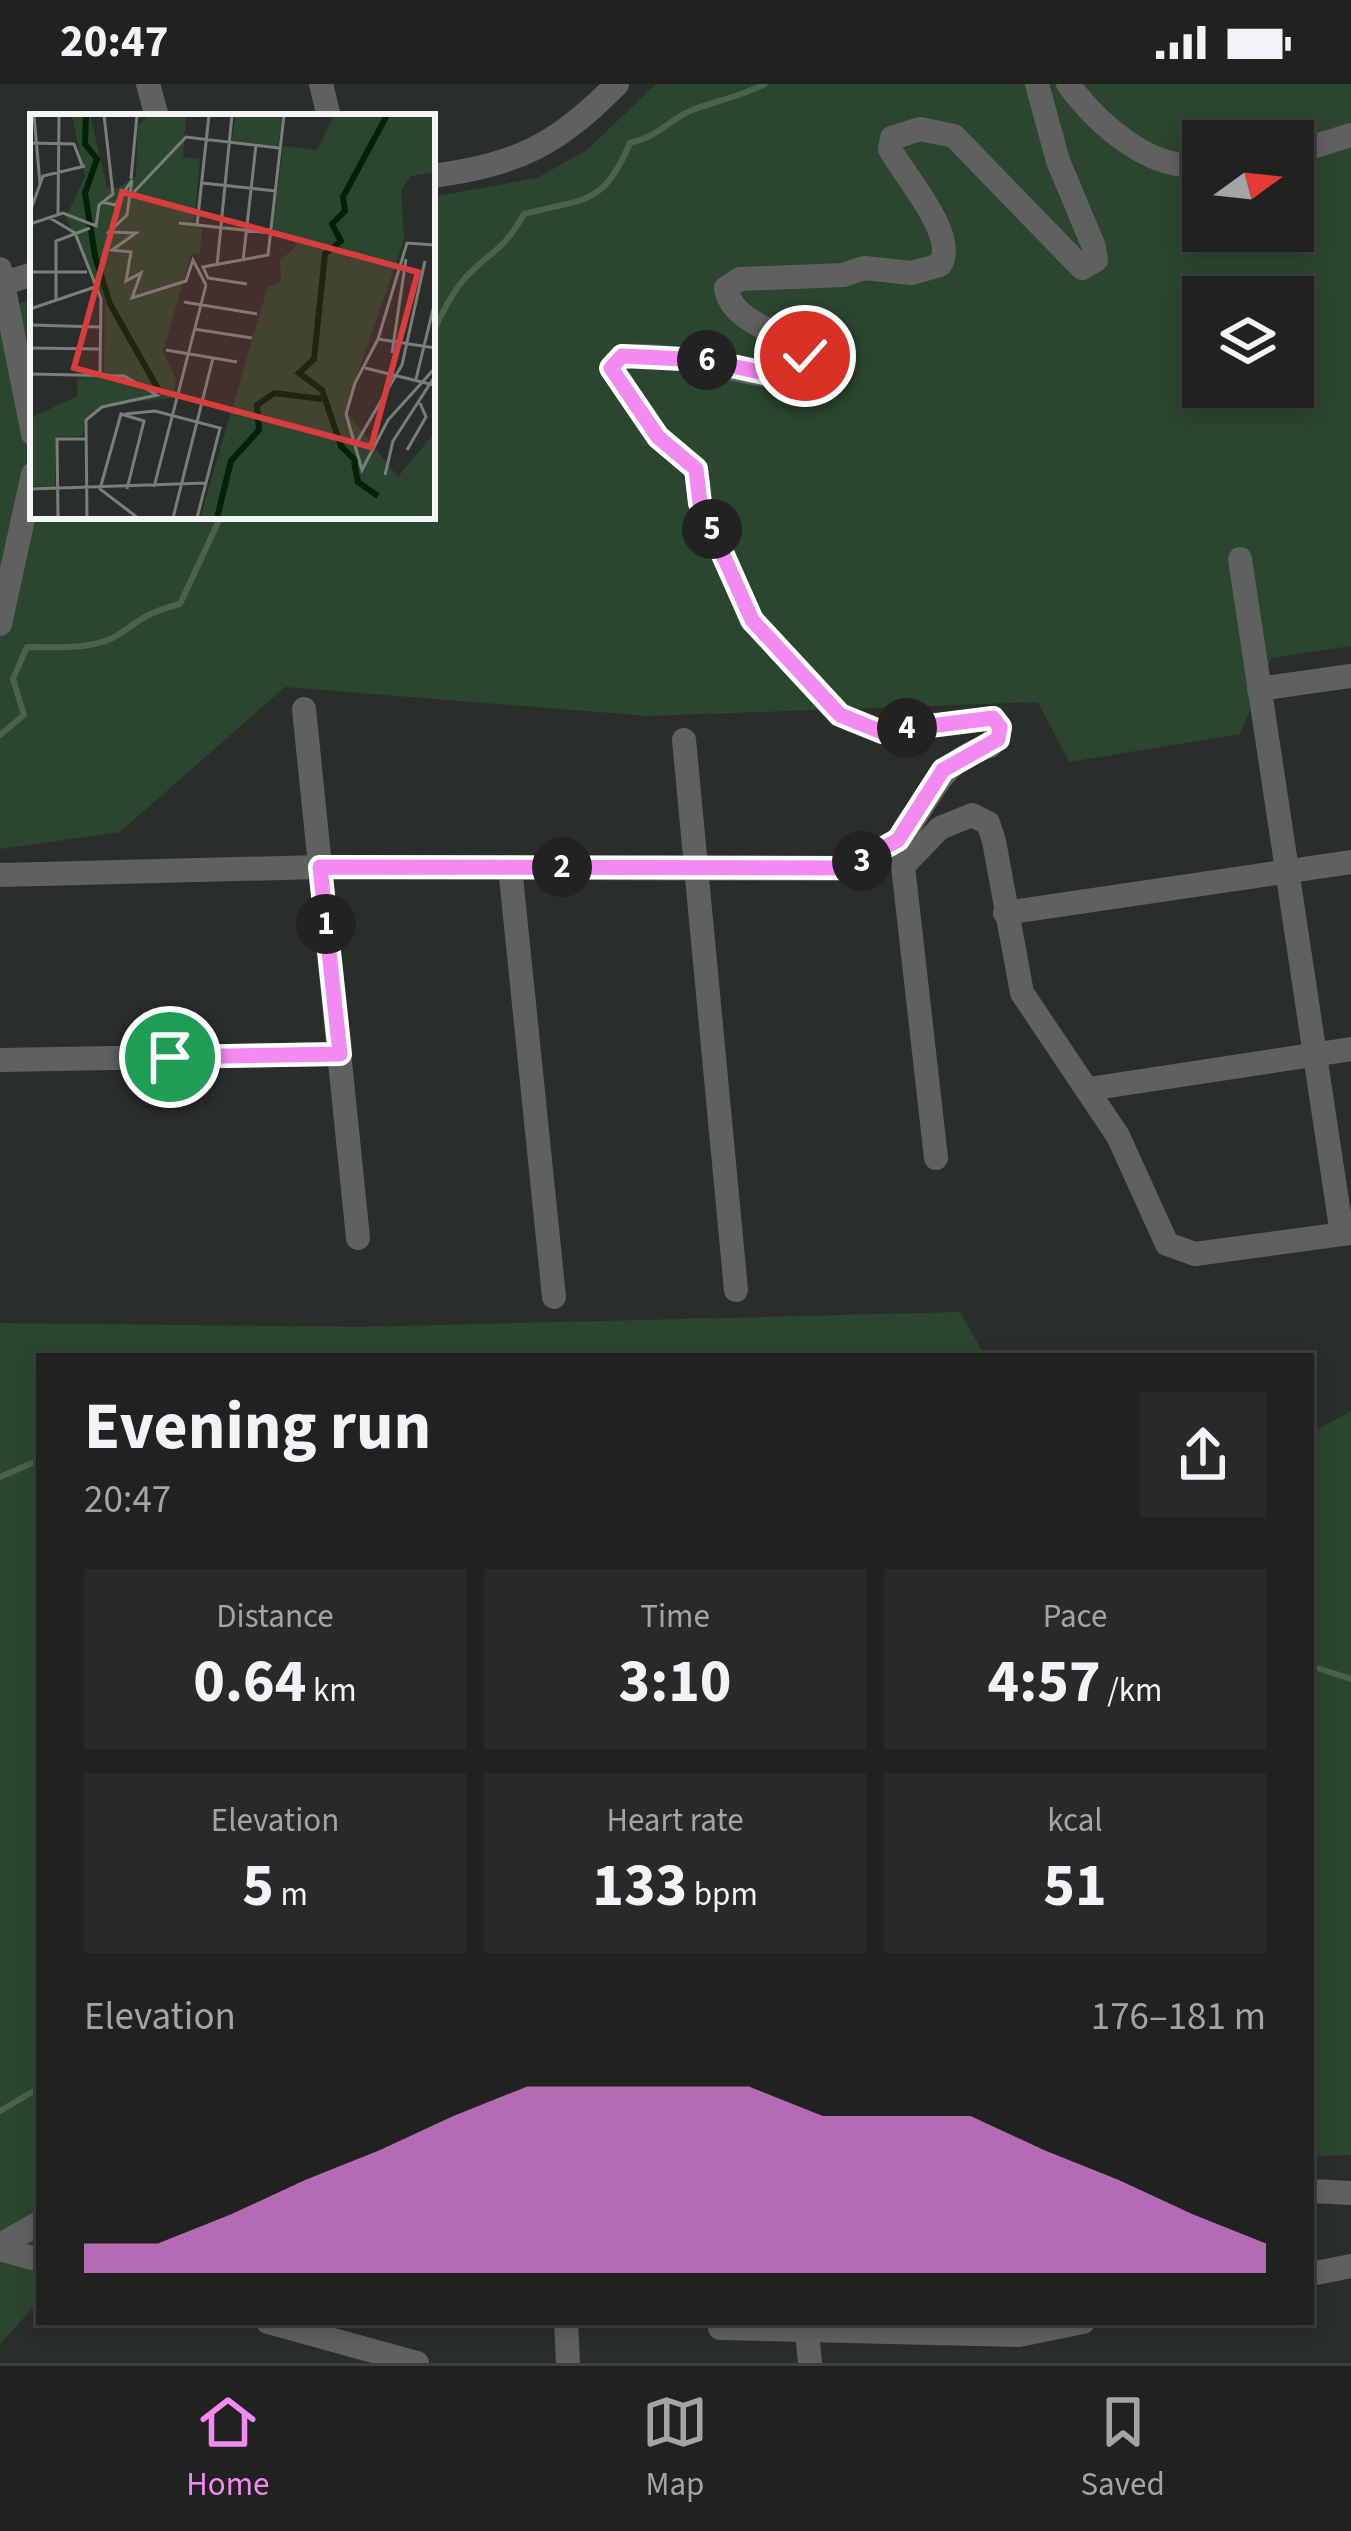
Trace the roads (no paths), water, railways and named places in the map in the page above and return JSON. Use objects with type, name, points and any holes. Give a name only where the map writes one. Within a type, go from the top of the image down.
[{"type":"street","points":[[148,84],[156,114]]},
{"type":"street","points":[[321,84],[328,114]]},
{"type":"street","points":[[435,176],[483,169],[550,145],[617,84]]},
{"type":"street","points":[[847,868],[898,840],[943,770],[958,757],[990,746],[1000,727],[993,718],[964,718],[882,732],[840,715],[752,620],[700,503],[696,469],[658,437],[611,368],[622,356],[641,356],[704,360],[802,381],[811,375],[805,356],[739,312],[728,302],[726,288],[740,279],[843,274],[864,268],[912,273],[940,266],[945,247],[937,227],[890,148],[892,138],[920,129],[954,136],[1082,268],[1090,266],[1094,247],[1058,161],[1036,84]]},
{"type":"street","points":[[1068,84],[1090,113],[1140,150],[1182,163]]},
{"type":"street","points":[[1314,149],[1350,143]]},
{"type":"street","points":[[3,276],[30,418]]},
{"type":"street","points":[[0,624],[30,488]]},
{"type":"street","points":[[0,875],[320,867],[902,866],[940,828],[972,815],[988,824],[1022,993],[1118,1136],[1167,1244],[1195,1254],[1347,1233],[1240,559]]},
{"type":"street","points":[[1259,689],[1351,676]]},
{"type":"street","points":[[304,709],[358,1238]]},
{"type":"street","points":[[684,740],[736,1290]]},
{"type":"street","points":[[1004,913],[1351,862]]},
{"type":"street","points":[[902,866],[936,1158]]},
{"type":"street","points":[[510,867],[554,1297]]},
{"type":"street","points":[[1089,1089],[1351,1049]]},
{"type":"street","points":[[0,1060],[340,1054]]},
{"type":"street","points":[[1314,2191],[1351,2193]]},
{"type":"street","points":[[0,2247],[36,2226]]},
{"type":"street","points":[[0,2247],[36,2259]]},
{"type":"street","points":[[1314,2273],[1351,2266]]},
{"type":"street","points":[[279,2325],[418,2363]]},
{"type":"street","points":[[566,2325],[568,2363]]},
{"type":"street","points":[[720,2328],[806,2326],[1019,2336],[1069,2325]]},
{"type":"street","points":[[806,2326],[810,2363]]},
{"type":"waterway","points":[[435,328],[460,284],[506,240],[524,214],[589,197],[610,179],[630,143],[690,111],[765,84]]},
{"type":"waterway","points":[[0,735],[24,715],[13,679],[27,647],[100,643],[148,615],[180,604],[220,519]]},
{"type":"waterway","points":[[0,1477],[36,1461]]},
{"type":"waterway","points":[[1314,1667],[1351,1679]]},
{"type":"waterway","points":[[0,2111],[36,2090]]}]
